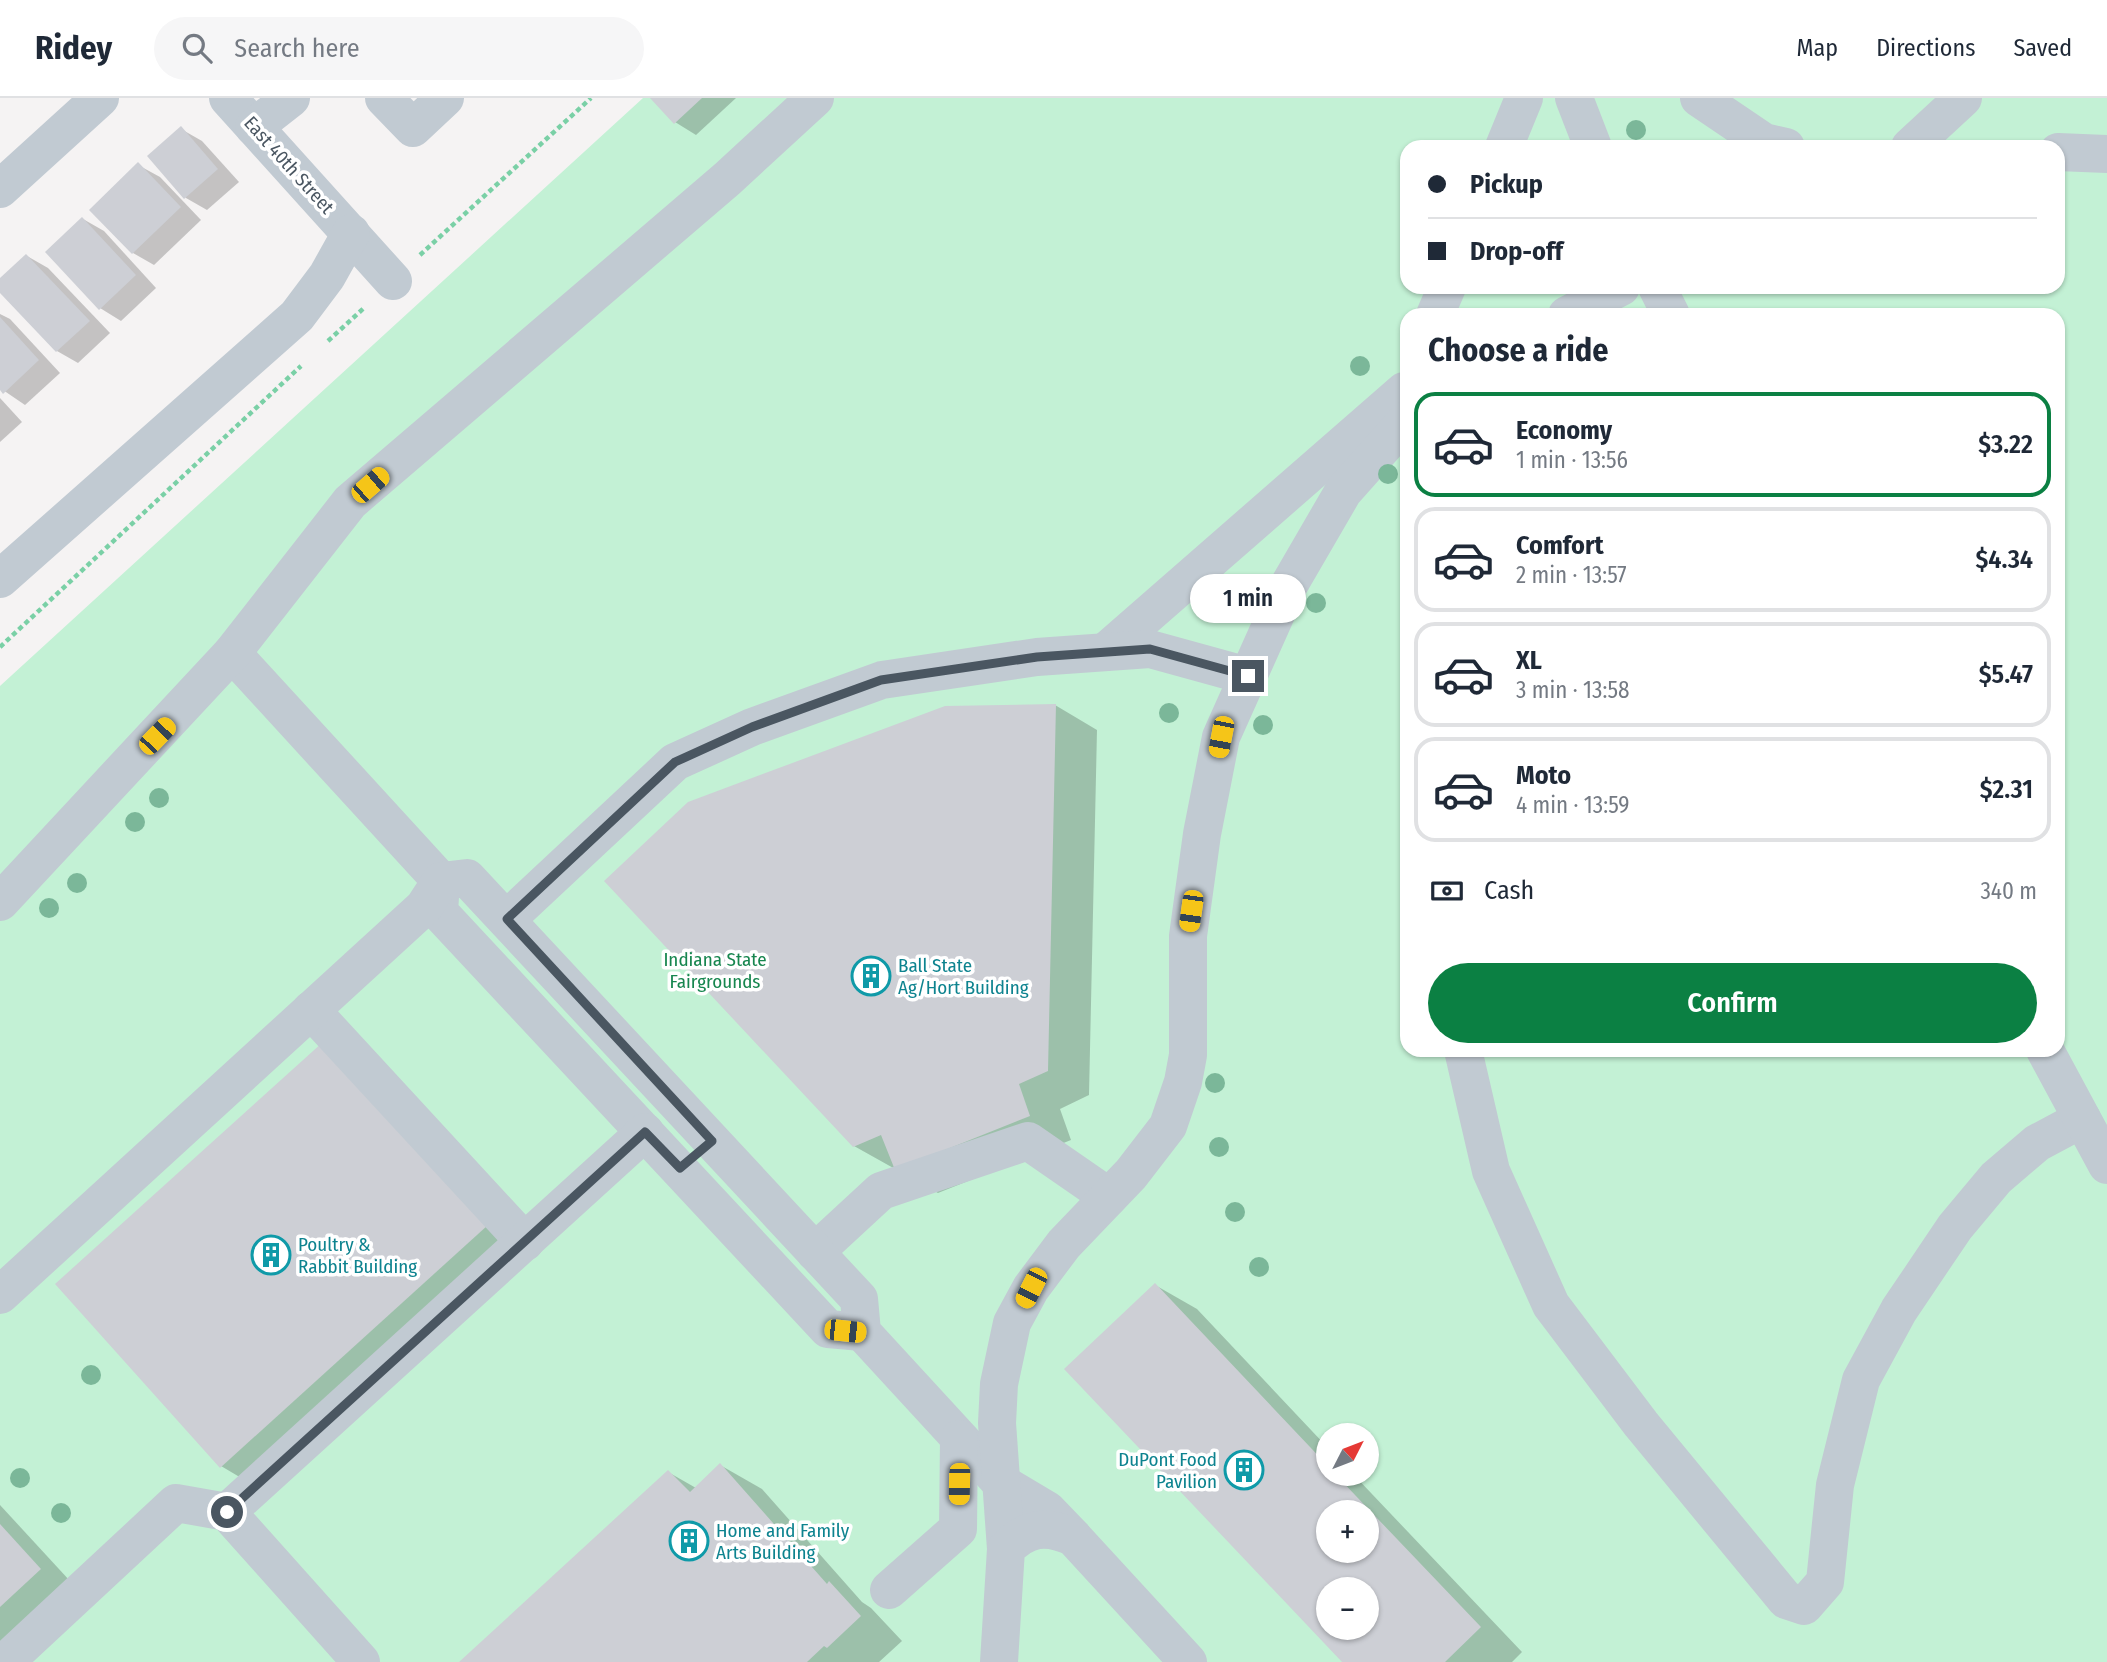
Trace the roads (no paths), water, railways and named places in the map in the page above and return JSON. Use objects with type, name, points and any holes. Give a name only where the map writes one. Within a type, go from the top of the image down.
[{"type":"street","points":[[0,189],[100,98]]},
{"type":"street","name":"East 40th Street","points":[[228,98],[393,281]]},
{"type":"street","points":[[254,127],[291,98]]},
{"type":"street","points":[[384,98],[413,128],[445,98]]},
{"type":"street","points":[[0,902],[232,653],[350,502],[727,179],[814,98]]},
{"type":"street","points":[[1507,140],[1524,98]]},
{"type":"street","points":[[1574,98],[1590,140]]},
{"type":"street","points":[[1699,98],[1761,140]]},
{"type":"street","points":[[1918,140],[1963,98]]},
{"type":"street","points":[[2065,152],[2107,154]]},
{"type":"street","points":[[0,579],[297,316],[327,276],[351,233]]},
{"type":"street","points":[[1580,308],[1607,294]]},
{"type":"street","points":[[1105,652],[1400,403]]},
{"type":"street","points":[[997,1659],[1002,1633],[1006,1549],[1000,1482],[999,1384],[1012,1323],[1031,1288],[1064,1244],[1151,1151],[1168,1126],[1183,1082],[1188,1055],[1188,936],[1202,834],[1221,737],[1289,585],[1343,492],[1378,453],[1400,410]]},
{"type":"street","points":[[498,973],[519,932],[675,762],[741,732],[881,680],[1037,657],[1150,649],[1248,676]]},
{"type":"street","points":[[232,653],[441,881],[439,912],[828,1329],[862,1332]]},
{"type":"street","points":[[0,1294],[424,907],[441,881],[467,877],[859,1300],[862,1332],[959,1439],[1000,1482],[1047,1510],[1188,1662]]},
{"type":"street","points":[[312,1010],[526,1242]]},
{"type":"street","points":[[574,1055],[615,1035]]},
{"type":"street","points":[[1465,1057],[1491,1171],[1551,1305],[1641,1424],[1786,1600],[1804,1606],[1825,1582],[1835,1485],[1861,1380],[1899,1310],[1955,1227],[1996,1178],[2037,1143],[2082,1119]]},
{"type":"street","points":[[2049,1057],[2107,1165]]},
{"type":"street","points":[[227,1512],[645,1132]]},
{"type":"street","points":[[769,1265],[881,1191],[1028,1140],[1109,1197]]},
{"type":"street","points":[[680,1168],[712,1141]]},
{"type":"street","points":[[889,1590],[958,1529],[959,1439]]},
{"type":"street","points":[[5,1662],[177,1503],[227,1512],[361,1662]]},
{"type":"street","points":[[1006,1549],[1016,1539],[1042,1528],[1054,1529],[1073,1537]]},
{"type":"place","name":"Ball State Ag/Hort Building","points":[[871,976]]},
{"type":"place","name":"Poultry & Rabbit Building","points":[[271,1255]]},
{"type":"place","name":"DuPont Food Pavilion","points":[[1244,1470]]},
{"type":"place","name":"Home and Family Arts Building","points":[[689,1541]]},
{"type":"park label","name":"Indiana State Fairgrounds","points":[[715,970]]}]
